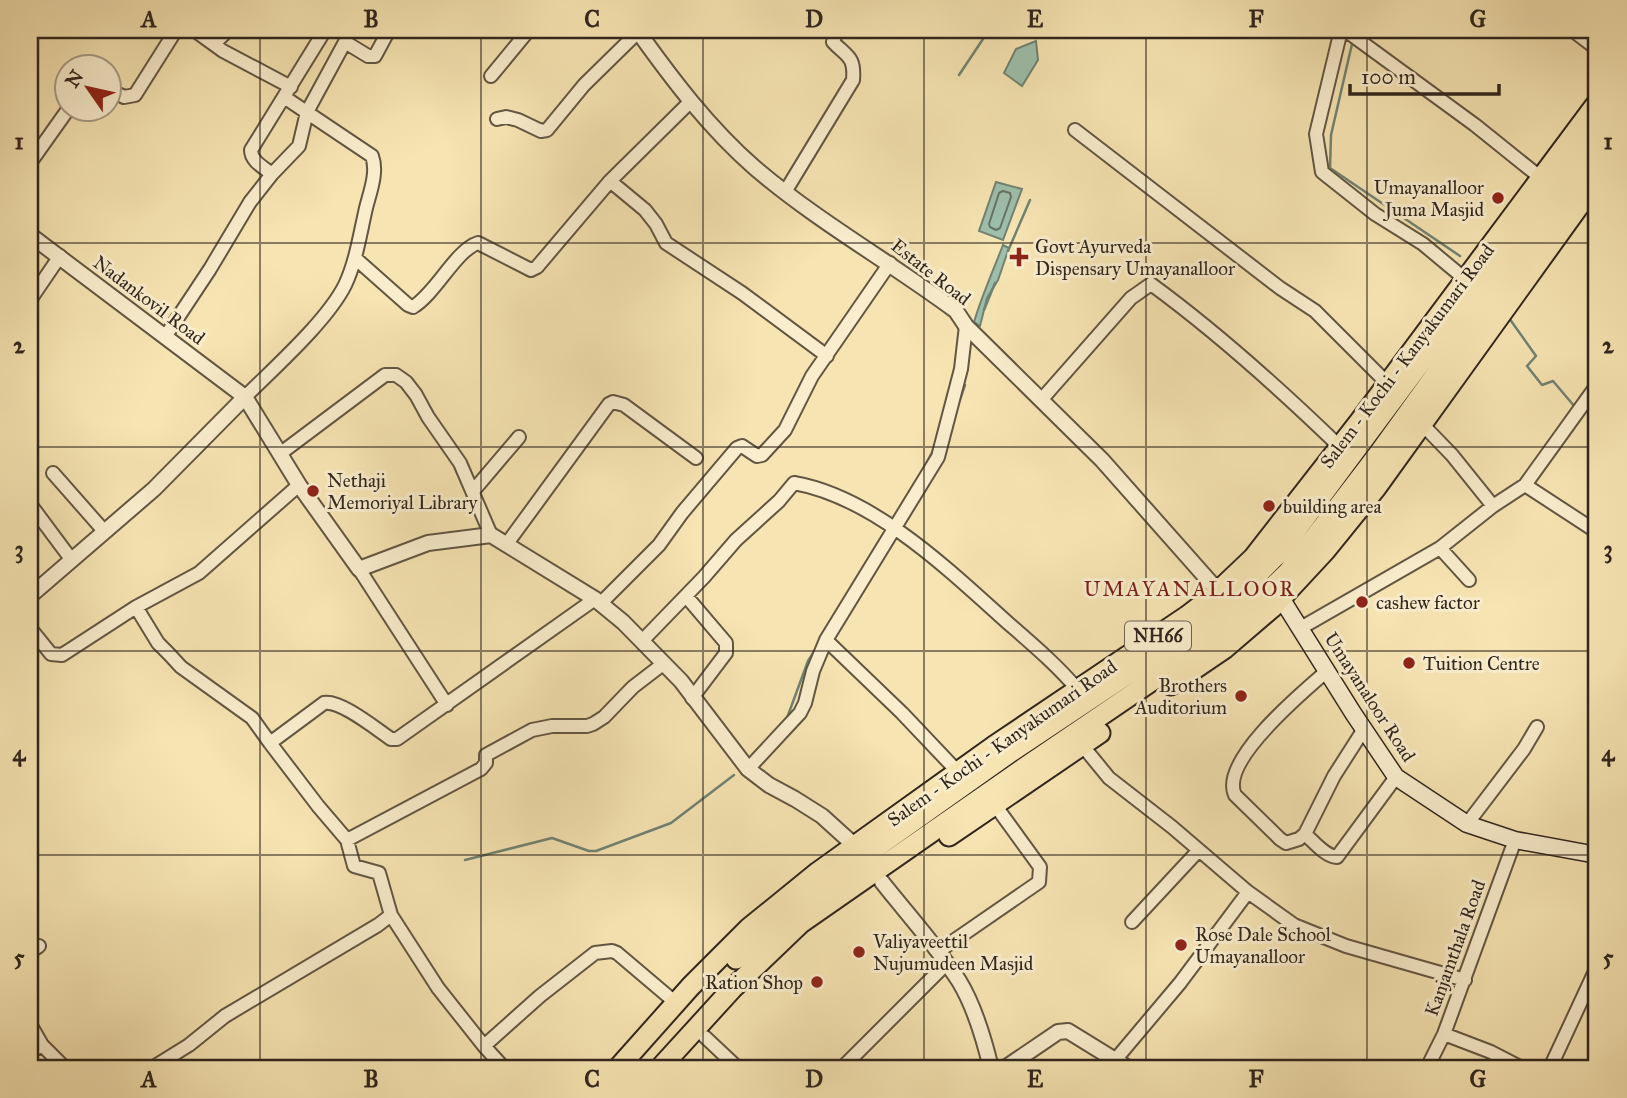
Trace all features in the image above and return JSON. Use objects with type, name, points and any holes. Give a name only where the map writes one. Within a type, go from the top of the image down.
[{"type":"highway","name":"Salem - Kochi - Kanyakumari Road","points":[[618,1068],[749,928],[854,845],[1187,617],[1253,558],[1388,384],[1597,103]]},
{"type":"highway","points":[[636,1068],[716,978],[788,910],[1011,752],[1219,614],[1279,552],[1597,126]]},
{"type":"highway","points":[[660,1068],[732,989],[801,923],[1231,627],[1278,582],[1379,453],[1597,151]]},
{"type":"highway","name":"NH66","points":[[678,1068],[756,979],[828,919],[1224,649],[1281,598],[1325,551],[1367,498],[1597,181]]},
{"type":"main road","name":"Umayanaloor Road","points":[[1281,598],[1396,777],[1466,824],[1515,840],[1597,855]]},
{"type":"street","points":[[122,96],[135,94],[176,30]]},
{"type":"street","points":[[30,596],[154,489],[306,335],[338,297],[355,258],[372,182],[372,156],[307,112],[287,92],[194,30]]},
{"type":"street","points":[[216,42],[228,30]]},
{"type":"street","points":[[272,174],[257,162],[251,150],[324,30],[368,57],[375,56],[389,30]]},
{"type":"street","points":[[491,76],[529,30]]},
{"type":"street","points":[[785,192],[853,80],[853,64],[849,56],[833,42],[837,30]]},
{"type":"street","points":[[1465,279],[1423,244],[1375,214],[1322,172],[1316,134],[1343,30],[1475,125],[1541,178]]},
{"type":"street","points":[[1572,30],[1597,49]]},
{"type":"street","points":[[497,119],[506,117],[541,131],[547,130],[584,85],[638,31]]},
{"type":"street","name":"Estate Road","points":[[638,31],[691,101],[726,141],[785,192],[956,311],[966,326],[1102,460],[1218,591]]},
{"type":"street","points":[[165,337],[210,270],[250,202],[299,146],[307,112],[345,42]]},
{"type":"street","points":[[355,258],[413,307],[423,300],[472,244],[483,244],[531,270],[537,267],[610,181],[691,101]]},
{"type":"street","points":[[30,163],[59,122]]},
{"type":"street","points":[[1075,130],[1280,288],[1315,311],[1388,384]]},
{"type":"street","points":[[610,181],[645,210],[666,243],[742,293],[827,356]]},
{"type":"street","name":"Nadankovil Road","points":[[30,235],[245,397]]},
{"type":"street","points":[[30,300],[60,256]]},
{"type":"street","points":[[270,743],[329,702],[340,706],[391,739],[403,736],[598,601],[659,545],[682,513],[737,448],[742,446],[757,456],[767,451],[785,430],[812,376],[890,263]]},
{"type":"street","points":[[1042,398],[1131,298],[1151,284],[1245,359],[1340,447]]},
{"type":"street","points":[[748,769],[800,713],[826,640],[938,457],[961,369],[966,326]]},
{"type":"street","points":[[281,453],[385,375],[397,375],[416,395],[460,463],[474,490],[491,535]]},
{"type":"street","points":[[1299,629],[1440,548],[1493,506],[1525,485],[1597,385]]},
{"type":"street","points":[[245,397],[299,485],[359,569],[447,705]]},
{"type":"street","points":[[506,544],[613,402],[624,405],[696,458]]},
{"type":"street","points":[[1422,424],[1452,455],[1493,506]]},
{"type":"street","points":[[474,490],[519,437]]},
{"type":"street","points":[[53,473],[104,531]]},
{"type":"street","points":[[643,640],[736,540],[779,501],[794,483],[832,494],[894,528],[959,578],[1078,690]]},
{"type":"street","points":[[30,628],[51,654],[62,656],[136,607],[200,573],[299,485]]},
{"type":"street","points":[[1525,485],[1597,532]]},
{"type":"street","points":[[30,504],[71,559]]},
{"type":"street","points":[[359,569],[428,543],[491,535],[598,601],[643,640],[681,681],[748,769],[769,785],[822,816],[854,845]]},
{"type":"street","points":[[1440,548],[1469,580]]},
{"type":"street","points":[[686,596],[726,643],[726,653],[692,698]]},
{"type":"street","points":[[136,607],[158,643],[181,667],[252,718],[347,840],[354,866],[379,873],[391,915],[438,988],[505,1068]]},
{"type":"street","points":[[826,640],[902,713],[958,772]]},
{"type":"street","points":[[347,840],[481,769],[486,763],[485,755],[532,730],[593,724],[663,664]]},
{"type":"street","points":[[1327,671],[1278,714],[1247,751],[1233,783],[1235,795],[1280,839],[1286,843],[1292,842],[1305,834],[1328,787],[1364,729]]},
{"type":"street","points":[[1466,824],[1524,749],[1537,727]]},
{"type":"street","points":[[1083,745],[1109,778],[1248,892],[1294,925],[1346,946],[1465,980]]},
{"type":"street","points":[[1305,834],[1326,853],[1337,857],[1396,777]]},
{"type":"street","points":[[842,1068],[943,957],[1038,882],[1040,867],[995,805]]},
{"type":"street","name":"Kanjamthala Road","points":[[1430,1067],[1465,980],[1515,840]]},
{"type":"street","points":[[1132,922],[1199,850]]},
{"type":"street","points":[[882,882],[961,983],[976,1017],[991,1068]]},
{"type":"street","points":[[1005,1068],[1058,1032],[1068,1031],[1122,1064],[1248,892]]},
{"type":"street","points":[[152,1068],[189,1045],[225,1016],[391,915]]},
{"type":"street","points":[[484,1046],[595,953],[617,953],[676,1003]]},
{"type":"street","points":[[1549,1068],[1595,976]]},
{"type":"street","points":[[30,1024],[42,1045],[65,1068]]},
{"type":"street","points":[[1444,1034],[1491,1052],[1522,1068]]},
{"type":"street","points":[[705,1037],[738,1068]]},
{"type":"street","points":[[30,1052],[42,1045]]},
{"type":"water","points":[[1036,41],[1038,60],[1022,86],[1004,73],[1016,49]]},
{"type":"water","points":[[996,182],[1022,189],[1003,240],[979,231]]},
{"type":"water","points":[[1003,245],[1009,248],[998,280],[987,298],[980,326],[974,322]]},
{"type":"waterway","points":[[959,75],[989,30]]},
{"type":"waterway","points":[[1352,44],[1331,135],[1330,168],[1460,256]]},
{"type":"waterway","points":[[1008,251],[1030,200]]},
{"type":"waterway","points":[[984,310],[995,283]]},
{"type":"waterway","points":[[1509,318],[1536,356],[1527,366],[1542,385],[1553,381],[1575,407]]},
{"type":"waterway","points":[[956,411],[965,385]]},
{"type":"waterway","points":[[920,475],[935,447]]},
{"type":"waterway","points":[[787,718],[808,661],[817,647]]},
{"type":"waterway","points":[[465,860],[552,838],[596,851],[671,823],[734,775]]},
{"type":"place","name":"Umayanalloor Juma Masjid","points":[[1498,198]]},
{"type":"place","name":"Govt Ayurveda Dispensary Umayanalloor","points":[[1019,257]]},
{"type":"place","name":"Nethaji Memoriyal Library","points":[[313,491]]},
{"type":"place","name":"building area","points":[[1269,506]]},
{"type":"place","name":"cashew factor","points":[[1362,602]]},
{"type":"place","name":"Tuition Centre","points":[[1409,663]]},
{"type":"place","name":"Brothers Auditorium","points":[[1241,696]]},
{"type":"place","name":"Rose Dale School Umayanalloor","points":[[1181,945]]},
{"type":"place","name":"Valiyaveettil Nujumudeen Masjid","points":[[859,952]]},
{"type":"place","name":"Ration Shop","points":[[817,982]]},
{"type":"district","name":"UMAYANALLOOR","points":[[1190,589]]}]
